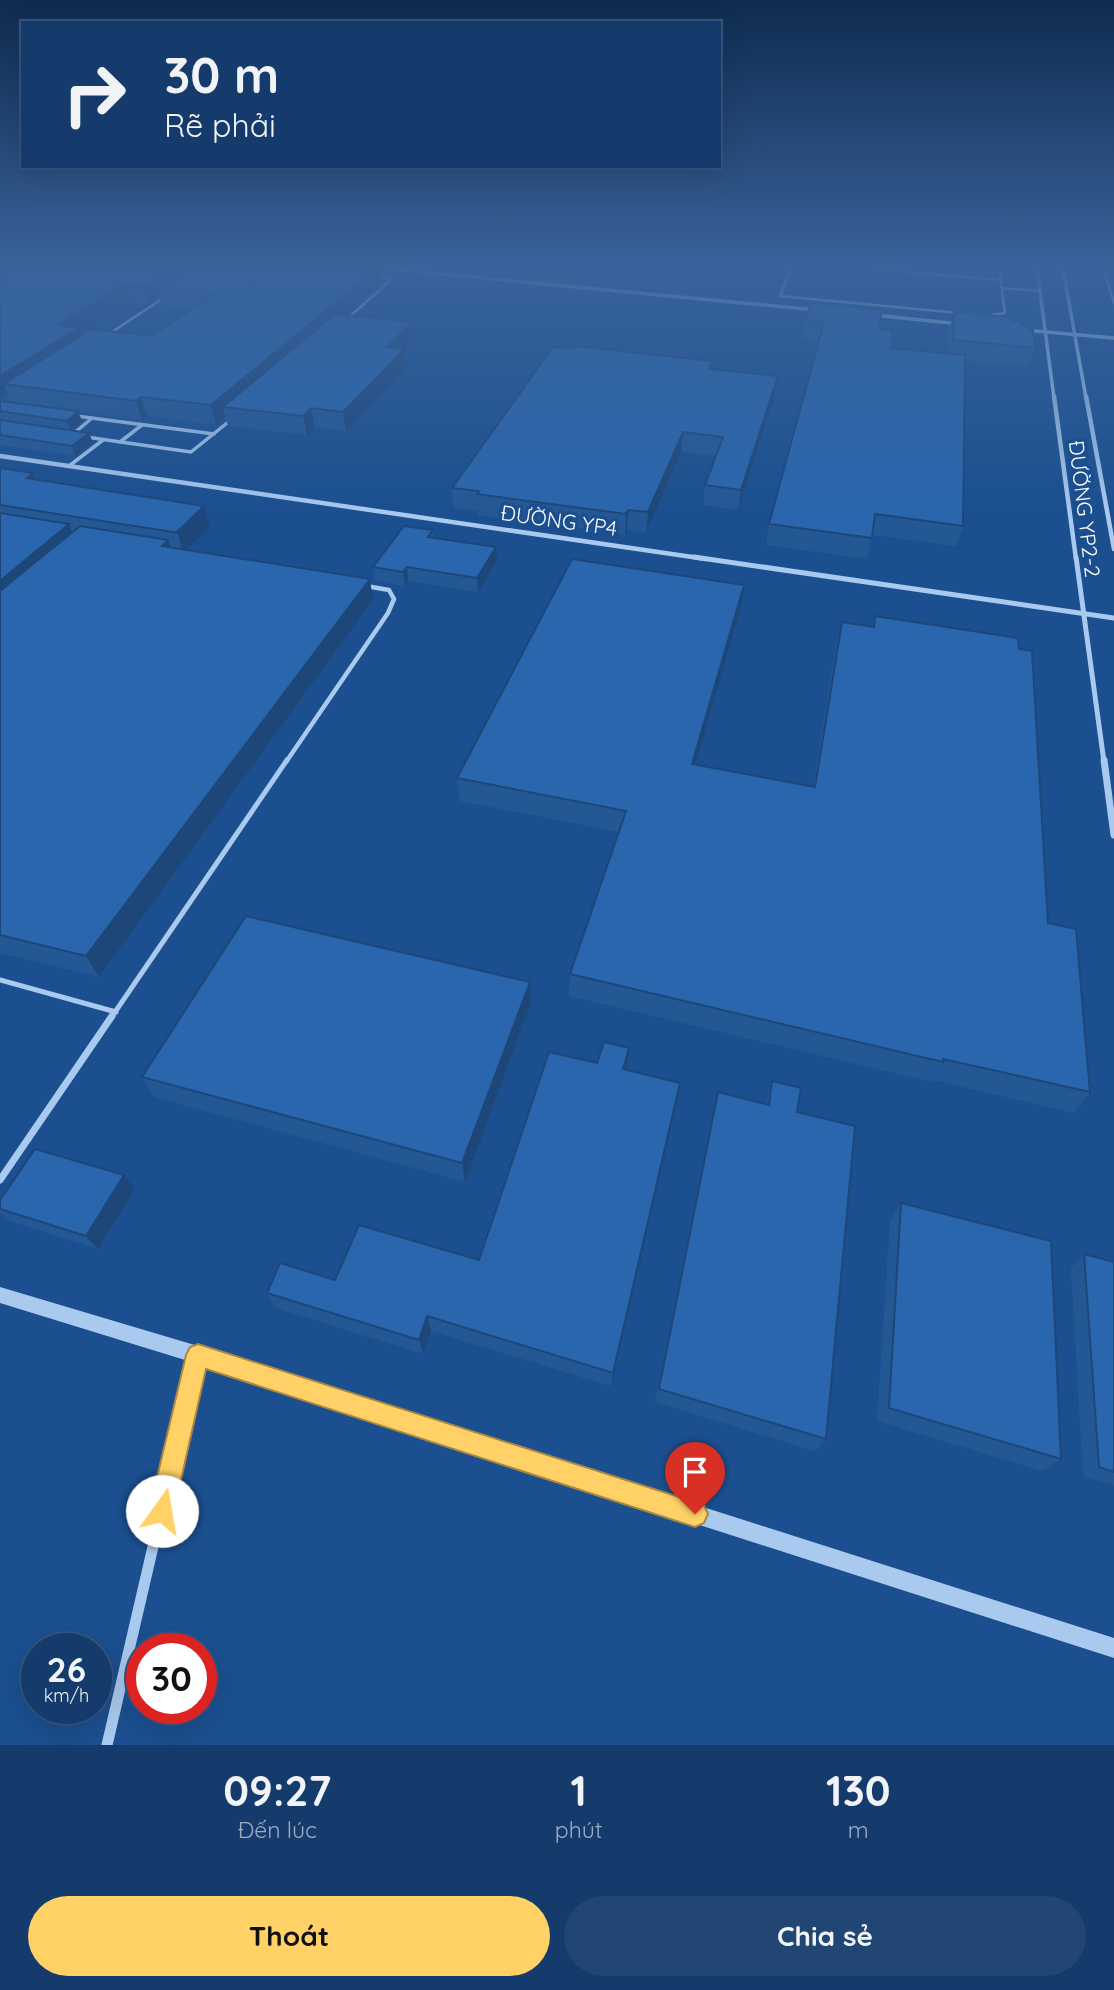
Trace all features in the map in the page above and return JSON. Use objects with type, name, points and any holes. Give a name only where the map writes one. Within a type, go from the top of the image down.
[{"type":"street","name":"ĐƯỜNG YP2-2","points":[[1047,350],[1114,835]]},
{"type":"street","name":"ĐƯỜNG YP2-2","points":[[1078,350],[1114,549]]},
{"type":"street","name":"ĐƯỜNG YP4","points":[[0,456],[1114,618]]},
{"type":"street","points":[[0,1295],[198,1355],[1114,1648]]},
{"type":"street","points":[[107,1745],[198,1355]]},
{"type":"lane","points":[[66,415],[214,434]]},
{"type":"lane","points":[[60,433],[191,452],[235,416]]},
{"type":"lane","points":[[72,435],[92,418]]},
{"type":"lane","points":[[120,442],[142,425]]},
{"type":"lane","points":[[69,466],[103,439]]},
{"type":"lane","points":[[0,1180],[388,613],[394,600],[388,590],[361,585]]},
{"type":"lane","points":[[0,980],[116,1012]]},
{"type":"building","points":[[0,350],[42,350],[0,376]]},
{"type":"building","points":[[57,350],[278,350],[211,405],[141,397],[136,401],[4,384]]},
{"type":"building","points":[[291,350],[404,350],[343,412],[311,408],[303,416],[223,407]]},
{"type":"building","points":[[551,350],[616,350],[713,361],[710,369],[778,376],[741,490],[705,485],[723,437],[683,432],[648,512],[628,510],[626,514],[477,494],[479,491],[452,488]]},
{"type":"building","points":[[816,350],[917,350],[965,355],[963,526],[875,514],[872,538],[769,524]]},
{"type":"building","points":[[0,401],[78,411],[67,421],[0,411]]},
{"type":"building","points":[[0,420],[89,433],[72,446],[0,435]]},
{"type":"building","points":[[0,468],[33,473],[27,478],[204,506],[177,532],[173,532],[0,505]]},
{"type":"building","points":[[0,513],[69,524],[0,581]]},
{"type":"building","points":[[80,526],[168,540],[162,546],[370,579],[86,956],[0,935],[0,591]]},
{"type":"building","points":[[404,526],[433,530],[428,537],[496,547],[477,578],[407,567],[403,572],[373,567]]},
{"type":"building","points":[[572,559],[744,585],[692,764],[815,787],[842,622],[874,627],[875,616],[1018,638],[1019,649],[1032,651],[1048,923],[1076,929],[1090,1092],[943,1059],[943,1062],[570,974],[626,811],[457,778]]},
{"type":"building","points":[[246,916],[530,982],[462,1163],[142,1077]]},
{"type":"building","points":[[604,1042],[629,1048],[623,1069],[680,1083],[613,1373],[427,1316],[419,1340],[267,1293],[280,1263],[335,1280],[359,1225],[479,1260],[549,1052],[597,1063]]},
{"type":"building","points":[[772,1081],[801,1088],[797,1112],[855,1126],[826,1439],[659,1389],[718,1092],[769,1105]]},
{"type":"building","points":[[35,1149],[124,1175],[86,1236],[0,1209],[0,1200]]},
{"type":"building","points":[[901,1203],[1051,1241],[1061,1459],[889,1408]]},
{"type":"building","points":[[1084,1254],[1114,1262],[1114,1472],[1099,1467]]},
{"type":"route","points":[[162,1511],[198,1355],[695,1514]]}]
